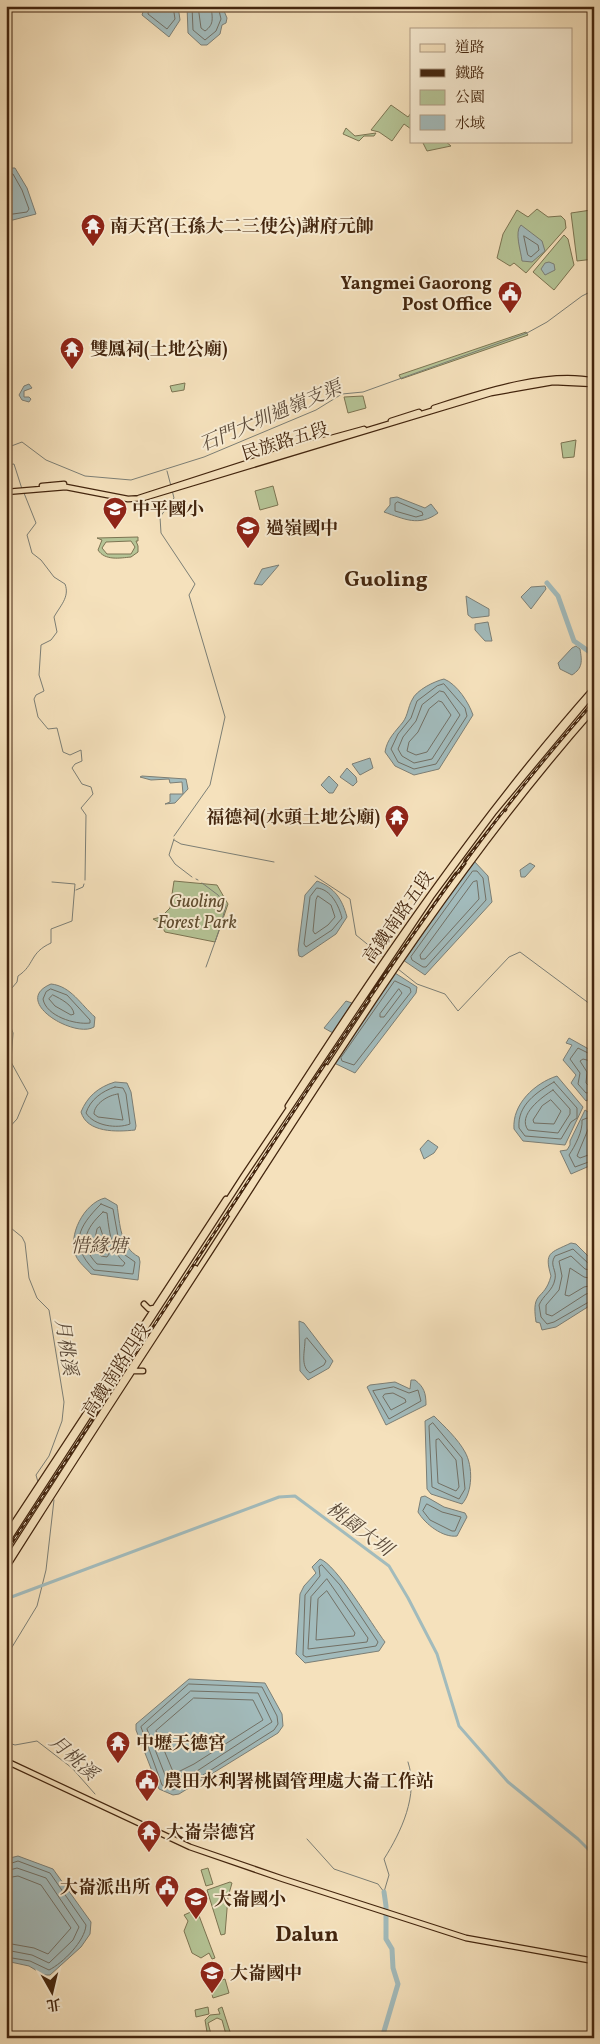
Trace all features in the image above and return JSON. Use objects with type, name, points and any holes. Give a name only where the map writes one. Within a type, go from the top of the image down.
[{"type":"main road","name":"民族路五段","points":[[139,498],[302,446],[373,427],[497,388],[552,380],[593,382]]},
{"type":"main road","name":"民族路五段","points":[[139,498],[491,393],[553,382],[593,382]]},
{"type":"main road","points":[[6,492],[76,488],[128,499],[139,498]]},
{"type":"main road","name":"高鐵南路五段","points":[[242,1176],[418,910],[504,793],[594,688]]},
{"type":"main road","name":"高鐵南路五段","points":[[242,1176],[431,897],[476,835],[594,692]]},
{"type":"main road","name":"高鐵南路五段","points":[[250,1188],[267,1158],[417,930],[484,839],[594,704]]},
{"type":"main road","name":"高鐵南路五段","points":[[250,1188],[411,944],[467,865],[594,709]]},
{"type":"main road","points":[[565,725],[573,712]]},
{"type":"main road","points":[[576,729],[584,714]]},
{"type":"main road","points":[[534,776],[546,766]]},
{"type":"main road","points":[[418,910],[431,897]]},
{"type":"main road","points":[[411,944],[417,930]]},
{"type":"main road","points":[[336,1039],[340,1026]]},
{"type":"main road","points":[[267,1158],[278,1147]]},
{"type":"main road","name":"高鐵南路四段","points":[[6,1542],[197,1250],[242,1176]]},
{"type":"main road","name":"高鐵南路四段","points":[[6,1535],[242,1176]]},
{"type":"main road","name":"高鐵南路四段","points":[[6,1565],[12,1559],[250,1188]]},
{"type":"main road","name":"高鐵南路四段","points":[[6,1565],[57,1479],[137,1359],[187,1279],[250,1188]]},
{"type":"main road","points":[[186,1261],[197,1250]]},
{"type":"main road","points":[[187,1279],[199,1267]]},
{"type":"main road","points":[[144,1304],[150,1309],[155,1308]]},
{"type":"main road","points":[[149,1322],[151,1326],[156,1328]]},
{"type":"main road","points":[[130,1352],[136,1354],[137,1359]]},
{"type":"main road","points":[[132,1372],[143,1371]]},
{"type":"main road","points":[[61,1453],[75,1438]]},
{"type":"main road","points":[[53,1493],[57,1479]]},
{"type":"main road","points":[[6,1761],[190,1847],[376,1910],[466,1938],[594,1961]]},
{"type":"green space","points":[[391,105],[408,117],[410,114],[410,128],[404,124],[392,141],[379,132],[371,130]]},
{"type":"green space","points":[[346,128],[355,136],[376,133],[374,136],[364,136],[359,141],[343,134]]},
{"type":"green space","points":[[422,142],[446,142],[451,146],[427,151]]},
{"type":"green space","points":[[590,206],[594,206],[594,259],[577,261],[571,213],[591,210]]},
{"type":"green space","points":[[537,209],[548,217],[561,216],[565,220],[566,228],[526,273],[514,263],[510,266],[497,258],[503,234],[517,210],[528,217]]},
{"type":"green space","points":[[564,235],[568,239],[574,265],[554,290],[533,272]]},
{"type":"green space","points":[[526,332],[528,335],[401,379],[399,375]]},
{"type":"green space","points":[[185,383],[184,390],[172,392],[170,386]]},
{"type":"green space","points":[[363,396],[366,408],[348,413],[344,397]]},
{"type":"green space","points":[[576,440],[574,457],[563,458],[561,443]]},
{"type":"green space","points":[[273,486],[278,505],[260,510],[255,491]]},
{"type":"green space","points":[[138,537],[138,541],[136,541],[138,552],[131,557],[105,556],[98,550],[102,540],[97,538]],"holes":[[[131,541],[135,547],[131,554],[107,554],[102,548],[106,542]]]},
{"type":"green space","name":"Guoling Forest Park","points":[[174,881],[217,885],[228,904],[215,942],[165,932],[160,923],[153,919],[161,917],[170,908]]},
{"type":"green space","points":[[208,1868],[213,1884],[206,1886],[201,1870]]},
{"type":"green space","points":[[230,1882],[232,1883],[228,1897],[225,1934],[221,1935],[207,1890]]},
{"type":"green space","points":[[193,1911],[195,1915],[198,1913],[215,1958],[212,1959],[209,1953],[201,1958],[192,1953],[184,1931],[188,1921],[184,1915]]},
{"type":"green space","points":[[225,1979],[229,1993],[213,1998],[209,1984]]},
{"type":"green space","points":[[208,2007],[209,2014],[196,2017],[195,2010]]},
{"type":"green space","points":[[222,2007],[232,2038],[227,2038],[222,2020],[217,2018],[208,2023],[212,2038],[208,2038],[205,2020],[210,2015],[220,2014],[218,2009]]},
{"type":"water","points":[[145,6],[178,6],[180,20],[169,37],[142,15]]},
{"type":"water","points":[[187,6],[222,6],[227,18],[226,23],[222,25],[220,34],[207,45],[201,45],[188,33]]},
{"type":"water","points":[[6,168],[15,168],[27,188],[36,214],[9,221],[6,214]]},
{"type":"water","points":[[521,225],[542,241],[545,251],[532,262],[522,261],[518,237]]},
{"type":"water","points":[[545,263],[554,264],[555,270],[545,275],[541,269]]},
{"type":"water","points":[[29,384],[32,388],[24,391],[24,397],[31,399],[29,402],[22,400],[19,395],[24,386]]},
{"type":"water","points":[[397,497],[425,508],[431,504],[438,513],[418,521],[384,512],[390,505],[390,498]]},
{"type":"water","points":[[279,565],[262,585],[254,584],[262,569]]},
{"type":"water","points":[[545,586],[546,589],[531,609],[521,597],[531,587]]},
{"type":"water","points":[[466,596],[489,609],[489,616],[472,618],[468,615]]},
{"type":"water","points":[[488,622],[492,641],[485,641],[475,630],[475,624]]},
{"type":"water","points":[[576,646],[580,649],[581,664],[572,675],[560,669],[558,663]]},
{"type":"water","points":[[444,679],[449,681],[462,694],[473,715],[439,769],[414,775],[395,766],[385,752],[386,747],[405,719],[414,696],[426,686]]},
{"type":"water","points":[[370,758],[373,768],[360,775],[352,764]]},
{"type":"water","points":[[347,768],[356,777],[357,782],[353,786],[340,777]]},
{"type":"water","points":[[329,776],[338,785],[333,793],[329,793],[321,785]]},
{"type":"water","points":[[140,777],[186,779],[188,789],[175,803],[165,804],[170,802],[170,794],[183,794],[182,782],[170,783],[169,779],[151,780]]},
{"type":"water","points":[[474,861],[488,876],[492,902],[425,975],[403,960]]},
{"type":"water","points":[[530,863],[535,866],[525,877],[521,877],[520,870]]},
{"type":"water","points":[[317,881],[329,887],[337,895],[347,917],[336,934],[302,957],[299,956],[298,950],[305,895]]},
{"type":"water","points":[[395,973],[417,987],[416,993],[355,1073],[332,1062]]},
{"type":"water","points":[[51,984],[70,992],[95,1017],[94,1027],[85,1029],[74,1028],[61,1023],[42,1008],[38,1000],[40,991]]},
{"type":"water","points":[[346,1001],[352,1003],[333,1033],[324,1028]]},
{"type":"water","points":[[569,1038],[594,1052],[594,1096],[586,1101],[571,1083],[576,1075],[563,1060],[572,1045],[566,1043]]},
{"type":"water","points":[[557,1076],[583,1107],[565,1145],[523,1141],[514,1129],[514,1120],[521,1103],[533,1089]]},
{"type":"water","points":[[115,1082],[127,1083],[131,1092],[135,1130],[103,1130],[89,1124],[81,1112],[86,1102],[94,1093]]},
{"type":"water","points":[[585,1110],[594,1116],[594,1164],[571,1174],[560,1151],[567,1150]]},
{"type":"water","points":[[428,1140],[438,1147],[434,1153],[424,1159],[420,1149]]},
{"type":"water","name":"惜緣塘","points":[[105,1198],[117,1205],[124,1241],[133,1253],[139,1257],[138,1280],[91,1274],[76,1256],[74,1239],[79,1221],[90,1206]]},
{"type":"water","points":[[571,1243],[576,1244],[594,1262],[594,1303],[556,1327],[542,1330],[540,1323],[536,1322],[535,1305],[545,1290],[551,1276],[548,1262],[550,1254]]},
{"type":"water","points":[[299,1321],[304,1323],[333,1361],[329,1368],[308,1380],[300,1371]]},
{"type":"water","points":[[411,1380],[415,1380],[421,1385],[425,1394],[426,1405],[386,1425],[367,1387],[395,1382],[410,1389]]},
{"type":"water","points":[[434,1416],[459,1442],[468,1458],[471,1479],[466,1499],[462,1504],[431,1494],[427,1489],[425,1421]]},
{"type":"water","points":[[425,1496],[444,1507],[465,1513],[467,1517],[457,1536],[446,1535],[440,1532],[421,1517],[418,1512],[421,1497]]},
{"type":"water","points":[[320,1559],[327,1563],[344,1583],[385,1642],[379,1651],[305,1663],[296,1654],[300,1594],[304,1586],[316,1573],[312,1567]]},
{"type":"water","points":[[189,1679],[265,1683],[282,1714],[283,1726],[278,1733],[179,1794],[173,1795],[159,1789],[136,1730],[136,1724]]},
{"type":"water","points":[[18,1856],[53,1869],[91,1922],[90,1934],[81,1947],[50,1975],[44,1975],[29,1966],[6,1961],[6,1862],[10,1858]]},
{"type":"waterway","name":"石門大圳過嶺支渠","points":[[6,448],[22,442],[46,460],[85,476],[131,480],[204,457],[316,410],[342,394],[363,392],[527,333],[547,322],[582,296],[594,290]]},
{"type":"waterway","points":[[6,465],[14,464],[22,489]]},
{"type":"waterway","points":[[167,471],[171,486]]},
{"type":"waterway","points":[[172,490],[174,498],[160,517],[161,533],[195,584],[189,595],[225,717],[210,785],[174,836]]},
{"type":"waterway","points":[[24,493],[36,523],[27,535],[32,553],[41,560],[54,577],[65,584],[66,589],[64,601],[54,617],[57,632],[51,640],[41,645],[39,675],[44,691],[36,695],[34,699],[38,717],[48,729],[57,728],[63,752],[70,755],[81,750],[82,761],[75,764],[72,768],[82,784],[91,787],[93,794],[81,808],[86,815],[85,880]]},
{"type":"waterway","points":[[547,583],[558,596],[574,641],[594,655]]},
{"type":"waterway","points":[[174,839],[169,855],[175,864],[192,877]]},
{"type":"waterway","points":[[174,840],[181,844],[274,862]]},
{"type":"waterway","points":[[315,876],[350,899],[356,935],[382,956]]},
{"type":"waterway","name":"月桃溪","points":[[6,995],[35,955],[51,943],[51,929],[72,921],[75,884],[52,882]]},
{"type":"waterway","points":[[202,883],[218,895],[226,905],[206,967]]},
{"type":"waterway","points":[[76,890],[83,887],[84,884]]},
{"type":"waterway","points":[[398,969],[417,984],[445,994],[458,1011],[509,957],[520,952],[594,1007]]},
{"type":"waterway","name":"月桃溪","points":[[6,1013],[13,1033],[11,1062],[28,1093],[17,1119],[6,1131]]},
{"type":"waterway","name":"月桃溪","points":[[6,1158],[9,1165],[6,1194]]},
{"type":"waterway","name":"月桃溪","points":[[6,1224],[22,1237],[25,1243],[29,1278],[37,1298],[49,1310],[64,1402],[62,1421],[49,1456],[36,1475],[38,1482]]},
{"type":"waterway","name":"桃園大圳","points":[[6,1599],[279,1497],[295,1496],[389,1566],[437,1654],[459,1726],[508,1782],[578,1839],[594,1855]]},
{"type":"waterway","name":"月桃溪","points":[[6,1657],[37,1606],[46,1570],[54,1500]]},
{"type":"waterway","name":"月桃溪","points":[[6,1742],[15,1745],[37,1741],[72,1768],[95,1794]]},
{"type":"waterway","points":[[384,1892],[389,1875],[384,1859],[402,1825],[410,1800],[411,1775],[408,1762]]},
{"type":"waterway","points":[[307,1839],[334,1869],[378,1884],[384,1892]]},
{"type":"waterway","points":[[382,2038],[398,1984],[393,1968],[392,1949],[386,1939],[384,1892]]},
{"type":"railway","points":[[6,1552],[379,984],[482,840],[555,747],[594,702]]},
{"type":"place","name":"南天宮(王孫大二三使公)謝府元帥","points":[[93,247]]},
{"type":"place","name":"Yangmei Gaorong Post Office","points":[[510,314]]},
{"type":"place","name":"雙鳳祠(土地公廟)","points":[[72,370]]},
{"type":"place","name":"中平國小","points":[[115,530]]},
{"type":"place","name":"過嶺國中","points":[[248,549]]},
{"type":"place","name":"福德祠(水頭土地公廟)","points":[[397,838]]},
{"type":"place","name":"中壢天德宮","points":[[118,1764]]},
{"type":"place","name":"農田水利署桃園管理處大崙工作站","points":[[147,1802]]},
{"type":"place","name":"大崙崇德宮","points":[[149,1853]]},
{"type":"place","name":"大崙派出所","points":[[167,1908]]},
{"type":"place","name":"大崙國小","points":[[196,1920]]},
{"type":"place","name":"大崙國中","points":[[212,1994]]},
{"type":"district","name":"Guoling","points":[[386,578]]},
{"type":"district","name":"Dalun","points":[[307,1933]]}]
